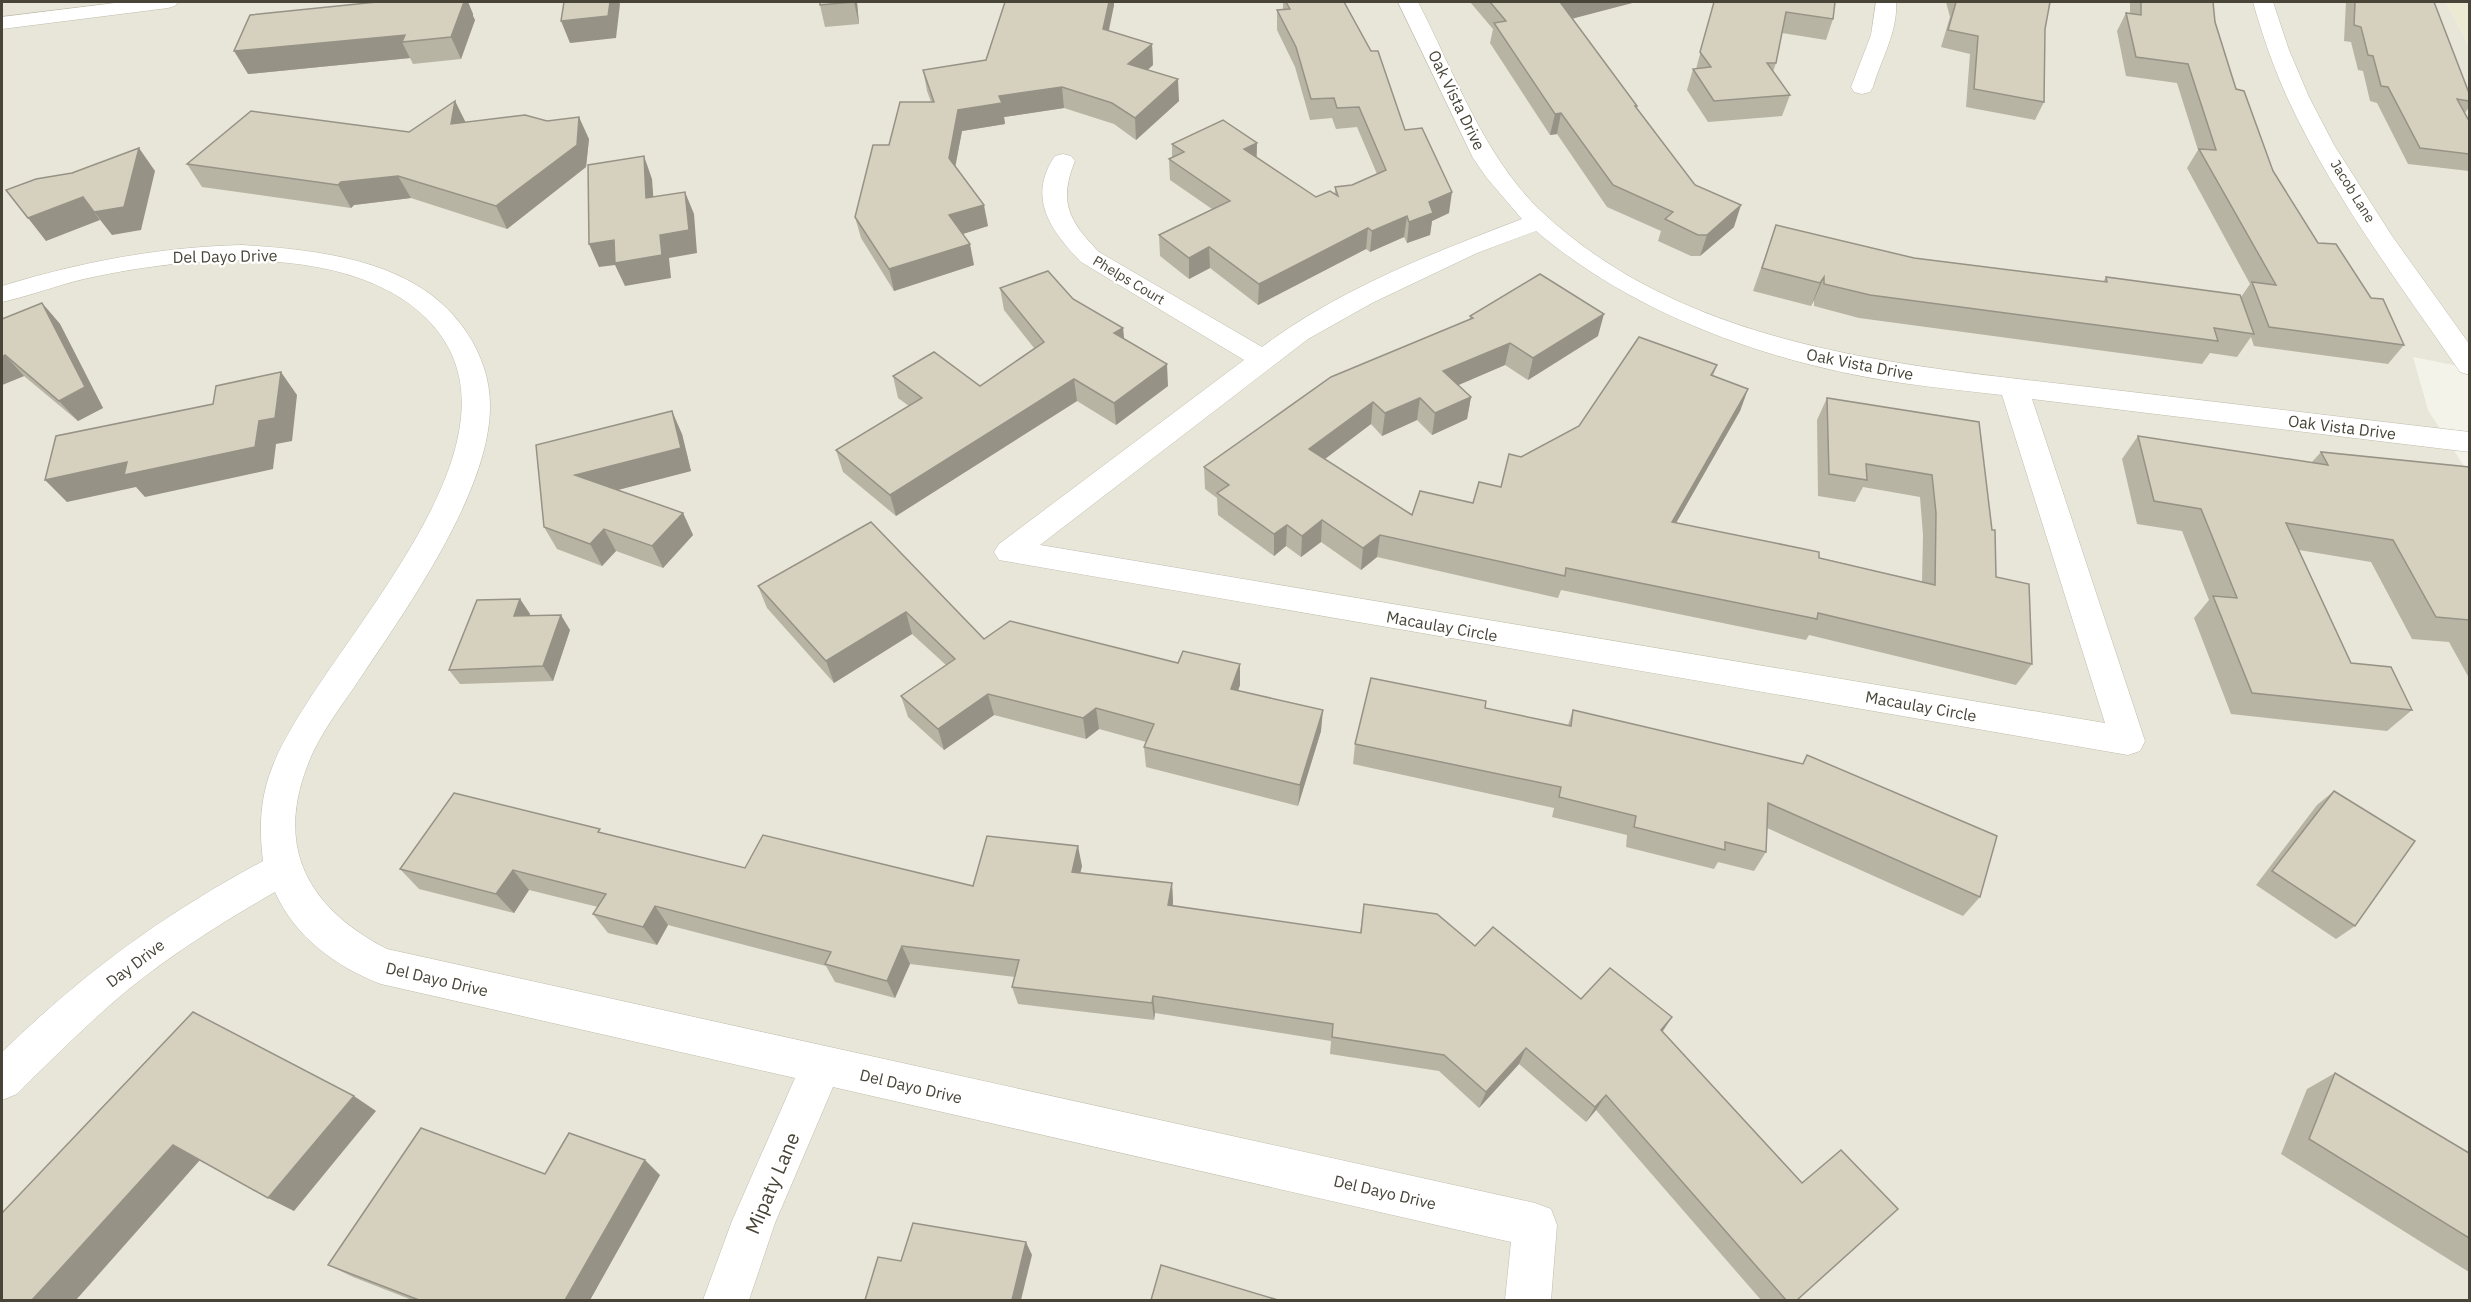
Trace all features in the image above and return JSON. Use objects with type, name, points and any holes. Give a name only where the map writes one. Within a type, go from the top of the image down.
[{"type":"street","points":[[2,23],[168,2]]},
{"type":"street","name":"Oak Vista Drive","points":[[1408,2],[1484,156],[1512,195],[1539,221],[1589,261],[1627,284],[1692,315],[1739,334],[1847,364],[1901,374],[2469,442]]},
{"type":"street","points":[[1862,87],[1866,71],[1881,36],[1886,2]]},
{"type":"street","name":"Jacob Lane","points":[[2263,2],[2283,65],[2307,114],[2349,188],[2469,366]]},
{"type":"street","name":"Phelps Court","points":[[1063,161],[1053,196],[1055,209],[1067,234],[1090,257],[1262,359]]},
{"type":"street","name":"Macaulay Circle","points":[[1539,221],[1468,248],[1364,297],[1298,333],[1010,552],[2128,741],[2014,388]]},
{"type":"street","name":"Del Dayo Drive","points":[[2,294],[82,271],[135,261],[225,253],[280,254],[331,262],[394,283],[423,300],[446,322],[462,347],[474,375],[477,408],[467,461],[441,519],[388,612],[304,733],[283,786],[279,813],[279,840],[284,868],[296,896],[310,917],[330,937],[353,953],[381,966],[1535,1226],[1528,1300]]},
{"type":"street","name":"Day Drive","points":[[2,1080],[63,1020],[135,961],[209,910],[284,868]]},
{"type":"street","name":"Mipaty Lane","points":[[726,1300],[754,1221],[821,1066]]},
{"type":"shaded area","points":[[2,2],[2446,2],[2469,47],[2469,368],[2413,357],[2428,410],[2469,474],[2469,1300],[2,1300]]},
{"type":"shaded area","points":[[2446,2],[2469,2],[2469,47]]},
{"type":"building","points":[[377,2],[464,2],[451,37],[402,42],[405,35],[234,51],[250,15]]},
{"type":"building","points":[[564,2],[610,2],[608,16],[561,21]]},
{"type":"building","points":[[820,2],[854,2],[820,5]]},
{"type":"building","points":[[1005,2],[1109,2],[1103,29],[1152,44],[1128,64],[1178,79],[1135,118],[1112,103],[1062,87],[999,96],[1002,103],[958,110],[949,158],[984,205],[949,215],[970,244],[889,269],[855,217],[873,145],[889,145],[900,102],[934,102],[923,70],[986,60]]},
{"type":"building","points":[[1286,2],[1344,2],[1371,51],[1378,51],[1405,130],[1422,128],[1452,192],[1429,202],[1433,213],[1409,222],[1407,216],[1372,231],[1368,228],[1259,284],[1209,247],[1189,258],[1159,235],[1230,201],[1169,159],[1184,152],[1172,144],[1223,120],[1257,143],[1244,149],[1316,197],[1330,191],[1338,196],[1335,187],[1352,185],[1386,170],[1359,107],[1337,108],[1334,98],[1311,99],[1296,47],[1277,10],[1290,9]]},
{"type":"building","points":[[1490,2],[1560,2],[1695,185],[1741,205],[1707,235],[1698,235],[1665,219],[1673,212],[1613,185],[1561,113],[1555,114],[1494,23],[1506,21]]},
{"type":"building","points":[[1714,2],[1835,2],[1833,19],[1786,12],[1776,63],[1767,63],[1790,95],[1714,101],[1693,69],[1711,67],[1700,52]]},
{"type":"building","points":[[1956,2],[2050,2],[2045,29],[2044,102],[1974,89],[1978,36],[1948,30]]},
{"type":"building","points":[[2141,2],[2213,2],[2215,22],[2236,89],[2244,91],[2273,171],[2318,243],[2336,244],[2371,298],[2383,299],[2404,345],[2269,327],[2252,282],[2276,285],[2199,149],[2216,150],[2188,64],[2136,57],[2126,13],[2141,15]]},
{"type":"building","points":[[2355,2],[2434,2],[2469,93],[2469,101],[2457,99],[2469,121],[2469,154],[2420,148],[2388,87],[2381,86],[2373,56],[2368,55],[2361,27],[2354,25]]},
{"type":"building","points":[[455,101],[451,124],[525,115],[547,121],[579,117],[577,145],[496,206],[398,176],[341,182],[338,185],[187,164],[251,111],[409,132]]},
{"type":"building","points":[[139,148],[124,207],[94,212],[83,197],[28,218],[6,190],[36,179],[72,173]]},
{"type":"building","points":[[644,156],[646,198],[685,192],[689,230],[660,235],[662,255],[615,263],[614,240],[589,244],[588,165]]},
{"type":"building","points":[[1776,225],[1914,258],[2107,282],[2106,277],[2240,295],[2254,334],[2214,328],[2218,341],[1870,295],[1824,284],[1824,277],[1820,283],[1762,268]]},
{"type":"building","points":[[1048,271],[1073,299],[1123,328],[1114,333],[1167,364],[1114,403],[1074,379],[890,495],[836,450],[922,398],[893,376],[934,352],[980,386],[1044,342],[1000,288]]},
{"type":"building","points":[[1540,274],[1604,314],[1533,358],[1510,343],[1443,371],[1471,397],[1435,413],[1420,398],[1385,413],[1373,402],[1309,449],[1412,515],[1420,491],[1473,503],[1479,482],[1501,487],[1509,454],[1521,457],[1579,426],[1639,337],[1717,365],[1711,375],[1748,389],[1672,522],[1819,552],[1819,558],[1935,585],[1936,513],[1932,475],[1866,464],[1867,480],[1829,474],[1827,398],[1979,422],[1992,530],[1995,530],[1996,577],[2029,584],[2032,664],[1818,613],[1817,619],[1566,568],[1565,576],[1380,535],[1363,548],[1322,520],[1302,536],[1287,525],[1274,534],[1217,493],[1229,485],[1204,467],[1331,377],[1473,318],[1470,316]]},
{"type":"building","points":[[42,303],[85,387],[59,401],[5,355],[2,357],[2,319]]},
{"type":"building","points":[[281,372],[275,418],[259,421],[255,447],[124,475],[127,462],[45,480],[56,436],[213,404],[216,386]]},
{"type":"building","points":[[672,411],[681,448],[575,475],[683,513],[652,546],[604,529],[590,544],[544,527],[536,445]]},
{"type":"building","points":[[2138,436],[2328,465],[2321,452],[2469,467],[2469,620],[2436,617],[2393,540],[2286,523],[2351,663],[2391,667],[2412,710],[2252,693],[2213,596],[2237,598],[2201,509],[2154,501]]},
{"type":"building","points":[[871,522],[984,639],[1010,621],[1178,663],[1183,651],[1240,664],[1231,689],[1323,710],[1300,785],[1144,747],[1154,724],[1096,708],[1083,718],[988,694],[938,729],[901,696],[955,659],[906,612],[826,661],[758,586]]},
{"type":"building","points":[[520,599],[514,616],[561,615],[543,666],[449,670],[477,600]]},
{"type":"building","points":[[1371,678],[1486,701],[1485,708],[1571,726],[1573,710],[1803,764],[1807,755],[1997,836],[1980,897],[1768,803],[1766,852],[1725,842],[1725,850],[1634,827],[1636,816],[1559,797],[1561,787],[1355,744]]},
{"type":"building","points":[[2334,791],[2415,841],[2355,926],[2272,871]]},
{"type":"building","points":[[454,793],[600,829],[598,832],[745,868],[763,835],[973,886],[987,836],[1078,846],[1072,872],[1172,883],[1168,905],[1361,933],[1364,904],[1437,914],[1475,946],[1493,927],[1581,999],[1610,968],[1672,1017],[1661,1030],[1802,1183],[1841,1150],[1898,1209],[1797,1300],[1786,1300],[1606,1095],[1595,1107],[1526,1048],[1486,1092],[1444,1055],[1332,1037],[1333,1024],[1153,996],[1152,1003],[1012,987],[1019,960],[902,946],[887,981],[825,964],[831,952],[655,906],[643,927],[593,914],[606,894],[513,870],[496,894],[400,869]]},
{"type":"building","points":[[193,1012],[354,1096],[268,1198],[173,1145],[32,1300],[2,1300],[2,1213]]},
{"type":"building","points":[[2335,1073],[2469,1153],[2469,1238],[2309,1139]]},
{"type":"building","points":[[421,1128],[545,1174],[569,1133],[645,1160],[565,1300],[419,1300],[328,1265]]},
{"type":"building","points":[[913,1223],[1026,1242],[1012,1300],[865,1300],[878,1257],[901,1261]]},
{"type":"building","points":[[1161,1265],[1278,1300],[1151,1300]]}]
